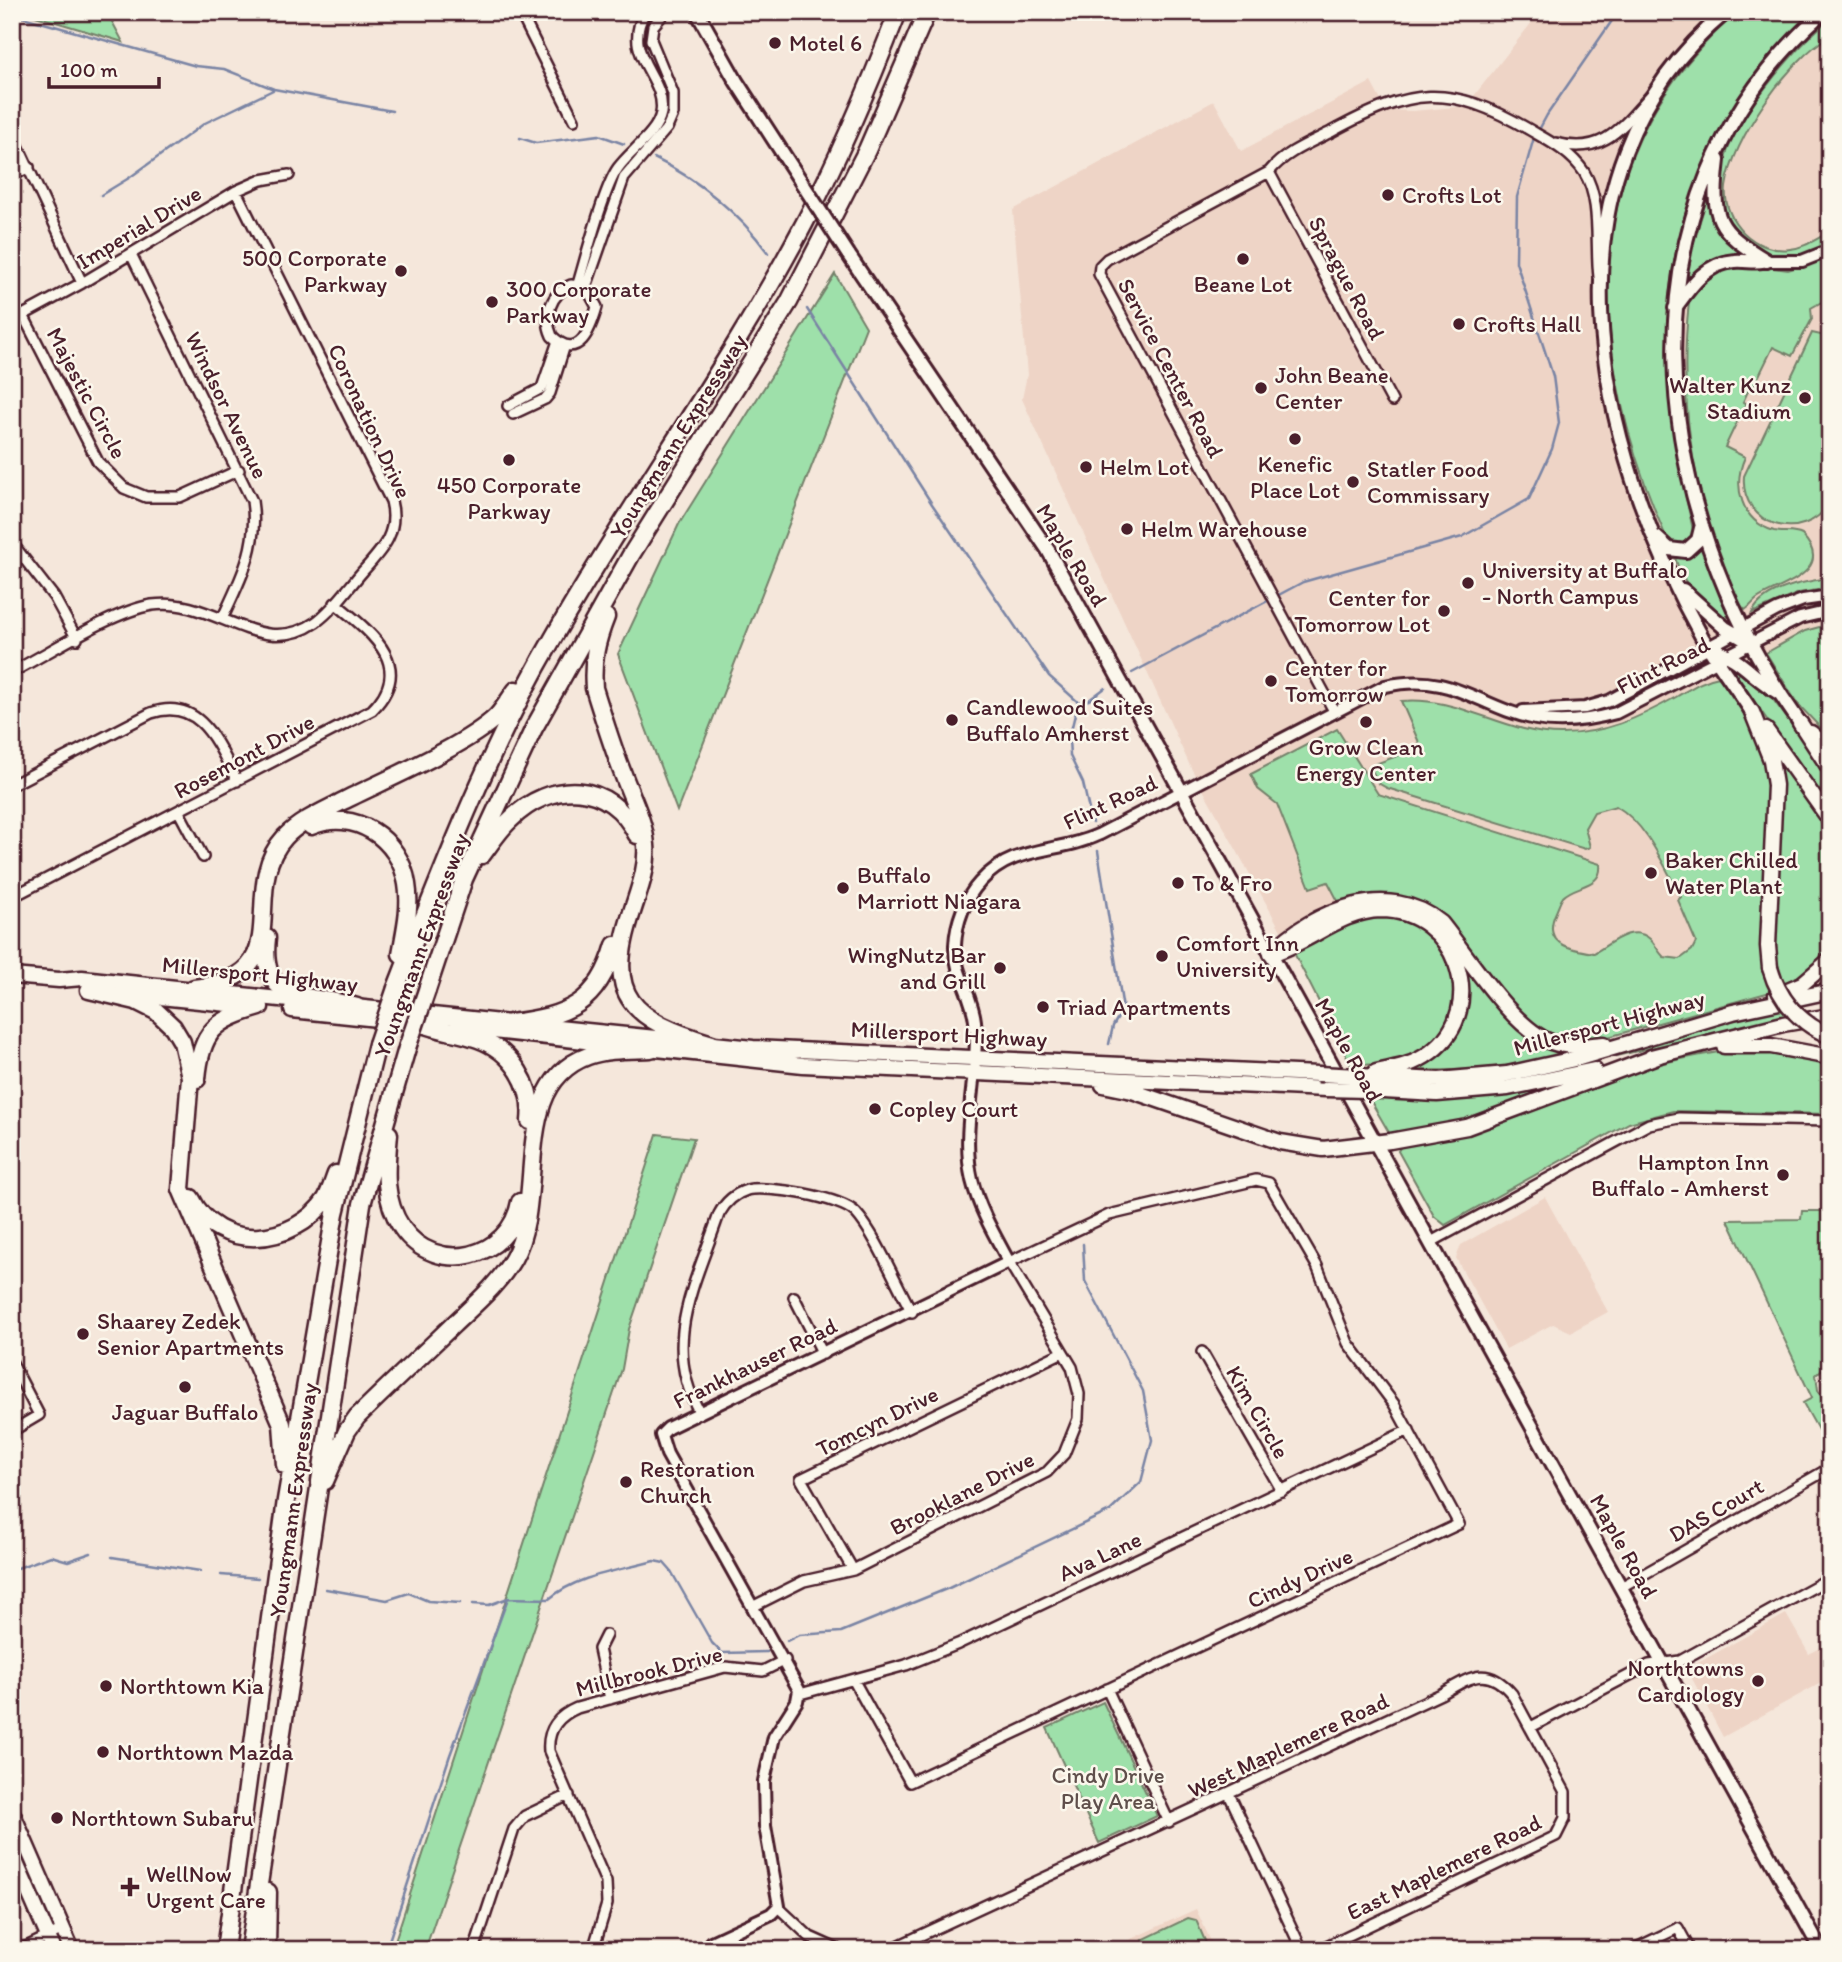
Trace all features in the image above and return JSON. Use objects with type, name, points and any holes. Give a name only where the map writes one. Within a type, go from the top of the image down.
[{"type":"highway","name":"Youngmann Expressway","points":[[225,1950],[286,1500],[335,1213],[377,1044],[396,988],[439,878],[500,739],[550,642],[718,371],[804,225],[853,125],[898,12]]},
{"type":"highway","name":"Youngmann Expressway","points":[[250,1950],[312,1523],[362,1205],[390,1097],[464,879],[534,729],[631,555],[789,302],[817,250],[867,150],[927,12]]},
{"type":"highway","points":[[631,555],[595,643],[592,666],[594,688],[646,841],[643,877],[622,943],[622,975],[627,994],[643,1016],[669,1031],[712,1044]]},
{"type":"highway","points":[[194,988],[226,983],[240,976],[250,965],[261,938],[267,874],[276,849],[284,838],[319,814],[487,724],[498,715],[550,642]]},
{"type":"highway","points":[[464,879],[510,820],[533,802],[557,792],[580,791],[603,798],[629,819],[637,836],[638,868],[609,967],[598,985],[582,1003],[566,1011],[538,1020],[510,1023]]},
{"type":"highway","points":[[357,1007],[285,991],[267,971],[269,922],[280,858],[291,840],[310,826],[332,820],[357,823],[382,837],[399,860],[407,881],[408,914],[396,988]]},
{"type":"highway","points":[[89,989],[136,1001],[156,1011],[173,1027],[182,1042],[190,1077],[180,1189],[282,1424],[286,1500]]},
{"type":"highway","points":[[260,1007],[234,1014],[217,1024],[204,1040],[199,1057],[187,1172],[191,1198],[201,1213],[230,1235],[255,1239],[283,1234],[309,1216],[326,1199],[354,1129]]},
{"type":"highway","points":[[390,1097],[386,1184],[402,1227],[419,1246],[440,1255],[460,1257],[492,1248],[512,1227],[518,1216],[531,1111],[529,1094],[513,1062],[498,1049],[481,1040],[420,1023]]},
{"type":"highway","points":[[312,1523],[329,1469],[357,1417],[495,1286],[523,1240],[539,1111],[552,1081],[566,1067],[589,1055],[651,1049]]},
{"type":"highway","points":[[267,1950],[267,1910],[278,1764]]},
{"type":"main road","name":"Maple Road","points":[[697,12],[736,81],[848,254],[1048,550],[1623,1586],[1821,1950]]},
{"type":"main road","points":[[1726,12],[1684,52],[1651,95],[1613,189],[1605,219],[1599,278],[1604,348],[1622,444],[1651,531],[1673,581],[1709,647],[1779,693]]},
{"type":"main road","points":[[1739,631],[1701,528],[1679,435],[1675,308],[1686,234],[1698,195],[1720,146],[1749,94],[1770,67],[1823,12]]},
{"type":"main road","points":[[1720,146],[1714,191],[1720,220],[1734,240],[1767,261]]},
{"type":"main road","points":[[1675,308],[1695,281],[1712,267],[1731,261],[1767,261]]},
{"type":"main road","points":[[1651,531],[1669,549],[1686,551],[1698,540],[1701,528]]},
{"type":"main road","points":[[1673,581],[1752,643],[1779,693],[1830,769]]},
{"type":"main road","points":[[1724,657],[1752,712],[1771,760],[1775,785],[1768,946],[1770,968],[1778,989],[1796,1014],[1830,1036]]},
{"type":"main road","points":[[1752,712],[1830,820]]},
{"type":"main road","points":[[1800,723],[1830,749]]},
{"type":"main road","points":[[1272,953],[1285,939],[1346,907],[1382,901],[1407,903],[1426,911],[1441,923],[1519,1021],[1535,1034],[1565,1046],[1625,1043]]},
{"type":"main road","points":[[1272,953],[1290,948],[1350,916],[1381,911],[1398,911],[1419,919],[1449,946],[1458,964],[1462,998],[1452,1027],[1442,1041],[1418,1060],[1359,1076]]},
{"type":"main road","points":[[1733,1012],[1802,984],[1830,960]]},
{"type":"main road","name":"Millersport Highway","points":[[12,976],[59,980],[82,978],[194,988],[712,1044],[976,1066],[1071,1077],[1437,1094],[1508,1088],[1691,1048],[1783,1024],[1830,1016]]},
{"type":"main road","name":"Millersport Highway","points":[[59,980],[89,989],[790,1064],[1318,1074],[1439,1080],[1507,1074],[1579,1058],[1733,1012],[1830,991]]},
{"type":"main road","points":[[1691,1048],[1754,1045],[1830,1057]]},
{"type":"main road","points":[[1071,1077],[1132,1091],[1303,1147],[1323,1149],[1376,1143],[1466,1127],[1660,1055]]},
{"type":"main road","points":[[12,1812],[72,1950]]},
{"type":"main road","points":[[12,1854],[54,1950]]},
{"type":"street","points":[[520,12],[575,120]]},
{"type":"street","points":[[644,146],[661,113],[659,95],[637,42],[639,25],[645,12]]},
{"type":"street","points":[[561,343],[580,342],[590,331],[597,307],[582,285],[611,181],[622,163],[667,128],[674,108],[673,93],[651,40],[653,26],[665,12]]},
{"type":"street","name":"Service Center Road","points":[[1551,142],[1575,147],[1596,144],[1620,129],[1651,95]]},
{"type":"street","name":"Service Center Road","points":[[1334,710],[1098,270],[1107,259],[1269,172],[1305,145],[1380,105],[1429,96],[1469,101],[1522,125],[1551,142],[1576,162],[1594,197],[1599,278]]},
{"type":"street","points":[[12,132],[82,283]]},
{"type":"street","points":[[12,176],[29,167]]},
{"type":"street","name":"Sprague Road","points":[[1269,172],[1392,401]]},
{"type":"street","name":"Imperial Drive","points":[[12,321],[82,283],[236,191],[261,180],[289,175]]},
{"type":"street","name":"Coronation Drive","points":[[12,672],[126,613],[152,606],[194,607],[259,633],[285,634],[316,622],[385,547],[393,530],[393,511],[236,191]]},
{"type":"street","points":[[1767,261],[1796,262],[1830,250]]},
{"type":"street","name":"Windsor Avenue","points":[[131,254],[252,501],[253,543],[244,572],[223,617]]},
{"type":"street","points":[[510,410],[539,403],[550,393],[561,343],[548,323],[554,299],[565,288],[582,285]]},
{"type":"street","name":"Majestic Circle","points":[[23,315],[99,462],[124,488],[156,499],[180,497],[239,470]]},
{"type":"street","points":[[12,543],[54,597],[77,639]]},
{"type":"street","name":"Flint Road","points":[[1509,709],[1557,711],[1609,701],[1797,602],[1830,596]]},
{"type":"street","name":"Rosemont Drive","points":[[12,897],[365,715],[384,696],[390,670],[385,651],[376,637],[335,603]]},
{"type":"street","name":"Flint Road","points":[[1009,1262],[981,1205],[970,1171],[976,1066],[975,1020],[958,974],[955,947],[959,922],[976,887],[997,866],[1017,855],[1088,841],[1368,692],[1406,682],[1443,684],[1534,719],[1593,719],[1616,713],[1800,618],[1830,611]]},
{"type":"street","points":[[12,785],[151,713],[169,709],[193,714],[206,725],[237,781]]},
{"type":"street","points":[[179,812],[203,857]]},
{"type":"street","points":[[1431,1241],[1649,1124],[1679,1118],[1830,1121]]},
{"type":"street","name":"Frankhauser Road","points":[[800,1694],[785,1660],[662,1443],[665,1430],[912,1312],[1079,1227],[1131,1209],[1256,1180],[1266,1181],[1272,1187]]},
{"type":"street","name":"Cindy Drive","points":[[854,1681],[909,1782],[1459,1524],[1394,1404],[1348,1343],[1317,1266],[1272,1187]]},
{"type":"street","points":[[700,1413],[682,1369],[681,1327],[719,1214],[726,1203],[739,1193],[755,1189],[827,1198],[848,1206],[860,1219],[912,1312]]},
{"type":"street","name":"Brooklane Drive","points":[[754,1606],[804,1581],[853,1570],[1037,1480],[1056,1464],[1070,1443],[1079,1406],[1077,1381],[1063,1352],[1009,1262]]},
{"type":"street","points":[[794,1297],[823,1354]]},
{"type":"street","name":"Tomcyn Drive","points":[[853,1570],[801,1479],[1063,1352]]},
{"type":"street","name":"Kim Circle","points":[[1202,1352],[1282,1491]]},
{"type":"street","points":[[12,1363],[39,1416],[12,1432]]},
{"type":"street","name":"Ava Lane","points":[[800,1694],[906,1665],[958,1644],[1409,1430]]},
{"type":"street","name":"DAS Court","points":[[1623,1586],[1830,1468]]},
{"type":"street","points":[[1531,1727],[1649,1665],[1680,1661],[1830,1578]]},
{"type":"street","points":[[606,1635],[599,1649],[610,1699]]},
{"type":"street","name":"Millbrook Drive","points":[[593,1950],[607,1904],[606,1882],[550,1751],[553,1727],[568,1712],[610,1699],[725,1667],[763,1671],[785,1660]]},
{"type":"street","name":"West Maplemere Road","points":[[889,1950],[912,1946],[1441,1694],[1467,1678],[1486,1677],[1507,1687],[1531,1727]]},
{"type":"street","points":[[1107,1689],[1169,1822]]},
{"type":"street","points":[[800,1694],[774,1737],[764,1781],[765,1826],[779,1908],[810,1937],[839,1950]]},
{"type":"street","name":"East Maplemere Road","points":[[1318,1950],[1556,1836],[1565,1818],[1565,1792],[1531,1727]]},
{"type":"street","points":[[1229,1794],[1302,1950]]},
{"type":"street","points":[[474,1950],[514,1829],[525,1816],[569,1795]]},
{"type":"street","points":[[704,1950],[709,1942],[779,1908]]},
{"type":"street","points":[[1632,1950],[1678,1928],[1690,1950]]},
{"type":"street","points":[[20,1950],[63,1929]]},
{"type":"shaded area","name":"University at Buffalo - North Campus","points":[[1540,12],[1830,12],[1830,1014],[1789,974],[1360,1073],[1191,768],[1022,399],[1027,375],[1013,210],[1214,101],[1241,151],[1371,82],[1386,110],[1413,111],[1466,106]]},
{"type":"shaded area","points":[[1545,1197],[1608,1312],[1571,1332],[1553,1324],[1506,1349],[1456,1258],[1461,1245]]},
{"type":"shaded area","points":[[1786,1614],[1809,1654],[1830,1643],[1830,1678],[1723,1737],[1687,1669]]},
{"type":"shaded area","points":[[1196,1909],[1215,1950],[1107,1950]]},
{"type":"green space","points":[[22,12],[107,12],[123,42]]},
{"type":"green space","points":[[1738,12],[1810,12],[1771,57],[1739,102],[1712,148],[1691,196],[1677,246],[1669,299],[1667,355],[1673,430],[1693,530],[1691,539],[1678,544],[1672,543],[1666,537],[1639,467],[1620,397],[1610,327],[1609,258],[1621,192],[1645,128],[1684,68]]},
{"type":"green space","points":[[1830,18],[1830,36],[1797,63],[1765,102],[1739,147],[1726,187],[1726,200],[1736,223],[1754,241],[1765,246],[1777,249],[1808,244],[1824,235],[1822,230],[1826,227],[1829,242],[1815,251],[1800,256],[1769,253],[1741,238],[1730,227],[1722,213],[1720,189],[1726,155],[1735,134],[1764,90],[1798,49]]},
{"type":"green space","points":[[1709,192],[1717,219],[1746,256],[1685,284],[1688,260]]},
{"type":"green space","points":[[1830,257],[1830,303],[1827,299],[1811,308],[1812,319],[1792,356],[1773,347],[1752,390],[1749,389],[1743,402],[1746,403],[1725,447],[1745,457],[1739,479],[1742,501],[1747,511],[1763,526],[1774,531],[1802,535],[1811,548],[1813,559],[1809,568],[1800,576],[1757,599],[1745,610],[1734,594],[1726,574],[1711,531],[1695,467],[1685,368],[1689,302],[1693,291],[1706,274],[1743,264],[1788,270]]},
{"type":"green space","points":[[835,274],[866,327],[677,811],[618,654],[679,524]]},
{"type":"green space","name":"Walter Kunz Stadium","points":[[1812,333],[1830,337],[1830,502],[1819,516],[1805,524],[1776,524],[1763,518],[1752,507],[1745,493],[1744,476]]},
{"type":"green space","points":[[1700,545],[1728,616],[1725,621],[1694,593],[1683,577],[1674,555]]},
{"type":"green space","points":[[1830,578],[1830,588],[1799,593],[1752,613],[1765,598],[1775,592],[1809,581]]},
{"type":"green space","points":[[1830,624],[1830,695],[1827,706],[1830,707],[1830,738],[1797,703],[1766,653],[1805,631]]},
{"type":"green space","points":[[1734,665],[1748,672],[1772,698],[1830,777],[1830,809],[1737,677]]},
{"type":"green space","points":[[1719,677],[1750,720],[1766,764],[1774,991],[1608,1037],[1581,1042],[1544,1033],[1514,1008],[1452,927],[1376,896],[1339,903],[1328,882],[1310,888],[1277,804],[1258,789],[1251,774],[1337,729],[1378,794],[1600,864],[1600,872],[1593,882],[1568,893],[1561,900],[1552,923],[1552,932],[1560,943],[1576,950],[1594,953],[1622,937],[1636,933],[1650,939],[1664,957],[1680,959],[1692,950],[1696,942],[1678,900],[1681,897],[1646,835],[1637,823],[1616,806],[1594,812],[1585,828],[1590,847],[1585,849],[1387,788],[1378,783],[1370,766],[1421,747],[1401,701],[1442,704],[1540,732],[1577,733],[1607,728],[1635,718]]},
{"type":"green space","points":[[1775,752],[1830,832],[1830,950],[1803,977],[1783,989],[1774,965]]},
{"type":"green space","points":[[1369,916],[1406,918],[1444,947],[1458,987],[1449,1024],[1425,1051],[1393,1064],[1351,1065],[1294,953],[1347,922]]},
{"type":"green space","points":[[1458,955],[1493,995],[1564,1053],[1526,1063],[1487,1068],[1409,1070],[1451,1038]]},
{"type":"green space","points":[[1783,1007],[1791,1016],[1585,1063],[1586,1061]]},
{"type":"green space","points":[[1747,1048],[1830,1062],[1830,1114],[1673,1111],[1629,1123],[1445,1225],[1434,1216],[1398,1151],[1403,1143],[1616,1075]]},
{"type":"green space","points":[[1552,1087],[1553,1089],[1463,1124],[1391,1136],[1369,1098],[1495,1097]]},
{"type":"green space","points":[[657,1134],[694,1138],[629,1329],[622,1369],[425,1950],[392,1950]]},
{"type":"green space","points":[[1802,1211],[1830,1211],[1830,1362],[1816,1375],[1818,1390],[1830,1412],[1830,1451],[1803,1403],[1812,1398],[1728,1220],[1801,1219]]},
{"type":"green space","name":"Cindy Drive Play Area","points":[[1103,1702],[1157,1816],[1099,1843],[1047,1728]]},
{"type":"green space","points":[[1188,1918],[1196,1920],[1209,1950],[1150,1950],[1142,1940]]},
{"type":"waterway","points":[[1132,673],[1303,582],[1462,537],[1529,499],[1552,449],[1559,423],[1553,376],[1516,262],[1517,197],[1533,141],[1547,115],[1618,12]]},
{"type":"waterway","points":[[12,14],[196,66],[224,69],[274,89],[392,111]]},
{"type":"waterway","points":[[101,195],[205,123],[273,90]]},
{"type":"waterway","points":[[520,138],[536,143],[599,135],[624,144]]},
{"type":"waterway","points":[[654,158],[686,176],[717,199],[745,225],[768,253]]},
{"type":"waterway","points":[[807,309],[932,504],[1049,676],[1078,702],[1089,700],[1105,688]]},
{"type":"waterway","points":[[1078,702],[1069,739],[1070,756],[1083,783],[1092,823]]},
{"type":"waterway","points":[[1098,851],[1123,1009],[1113,1026],[1109,1044]]},
{"type":"waterway","points":[[787,1641],[799,1635],[841,1632],[949,1588],[1110,1511],[1141,1482],[1152,1440],[1143,1391],[1085,1281],[1083,1244]]},
{"type":"waterway","points":[[12,1570],[51,1556],[68,1561],[91,1553]]},
{"type":"waterway","points":[[112,1557],[200,1571]]},
{"type":"waterway","points":[[473,1604],[489,1605],[508,1598],[549,1599],[585,1579],[654,1561],[664,1563],[671,1571],[712,1643],[722,1653],[767,1652]]},
{"type":"waterway","points":[[221,1575],[258,1578]]},
{"type":"waterway","points":[[326,1589],[387,1600],[409,1593],[428,1601],[460,1603]]},
{"type":"waterway","points":[[386,1950],[450,1755],[508,1598]]},
{"type":"place","name":"Motel 6","points":[[775,43]]},
{"type":"place","name":"Crofts Lot","points":[[1388,195]]},
{"type":"place","name":"Beane Lot","points":[[1243,259]]},
{"type":"place","name":"500 Corporate Parkway","points":[[401,271]]},
{"type":"place","name":"300 Corporate Parkway","points":[[492,302]]},
{"type":"place","name":"Crofts Hall","points":[[1459,324]]},
{"type":"place","name":"John Beane Center","points":[[1261,388]]},
{"type":"place","name":"Walter Kunz Stadium","points":[[1805,398]]},
{"type":"place","name":"Kenefic Place Lot","points":[[1295,439]]},
{"type":"place","name":"450 Corporate Parkway","points":[[509,460]]},
{"type":"place","name":"Helm Lot","points":[[1086,467]]},
{"type":"place","name":"Statler Food Commissary","points":[[1353,482]]},
{"type":"place","name":"Helm Warehouse","points":[[1127,529]]},
{"type":"place","name":"University at Buffalo - North Campus","points":[[1468,583]]},
{"type":"place","name":"Center for Tomorrow Lot","points":[[1444,611]]},
{"type":"place","name":"Center for Tomorrow","points":[[1271,681]]},
{"type":"place","name":"Candlewood Suites Buffalo Amherst","points":[[952,720]]},
{"type":"place","name":"Grow Clean Energy Center","points":[[1366,722]]},
{"type":"place","name":"Baker Chilled Water Plant","points":[[1651,873]]},
{"type":"place","name":"To & Fro","points":[[1178,883]]},
{"type":"place","name":"Buffalo Marriott Niagara","points":[[843,888]]},
{"type":"place","name":"Comfort Inn University","points":[[1162,956]]},
{"type":"place","name":"WingNutz Bar and Grill","points":[[1000,968]]},
{"type":"place","name":"Triad Apartments","points":[[1043,1007]]},
{"type":"place","name":"Copley Court","points":[[875,1109]]},
{"type":"place","name":"Hampton Inn Buffalo - Amherst","points":[[1783,1175]]},
{"type":"place","name":"Shaarey Zedek Senior Apartments","points":[[83,1334]]},
{"type":"place","name":"Jaguar Buffalo","points":[[185,1387]]},
{"type":"place","name":"Restoration Church","points":[[626,1482]]},
{"type":"place","name":"Northtowns Cardiology","points":[[1758,1681]]},
{"type":"place","name":"Northtown Kia","points":[[106,1686]]},
{"type":"place","name":"Northtown Mazda","points":[[103,1752]]},
{"type":"place","name":"Northtown Subaru","points":[[57,1818]]},
{"type":"place","name":"WellNow Urgent Care","points":[[130,1887]]}]
